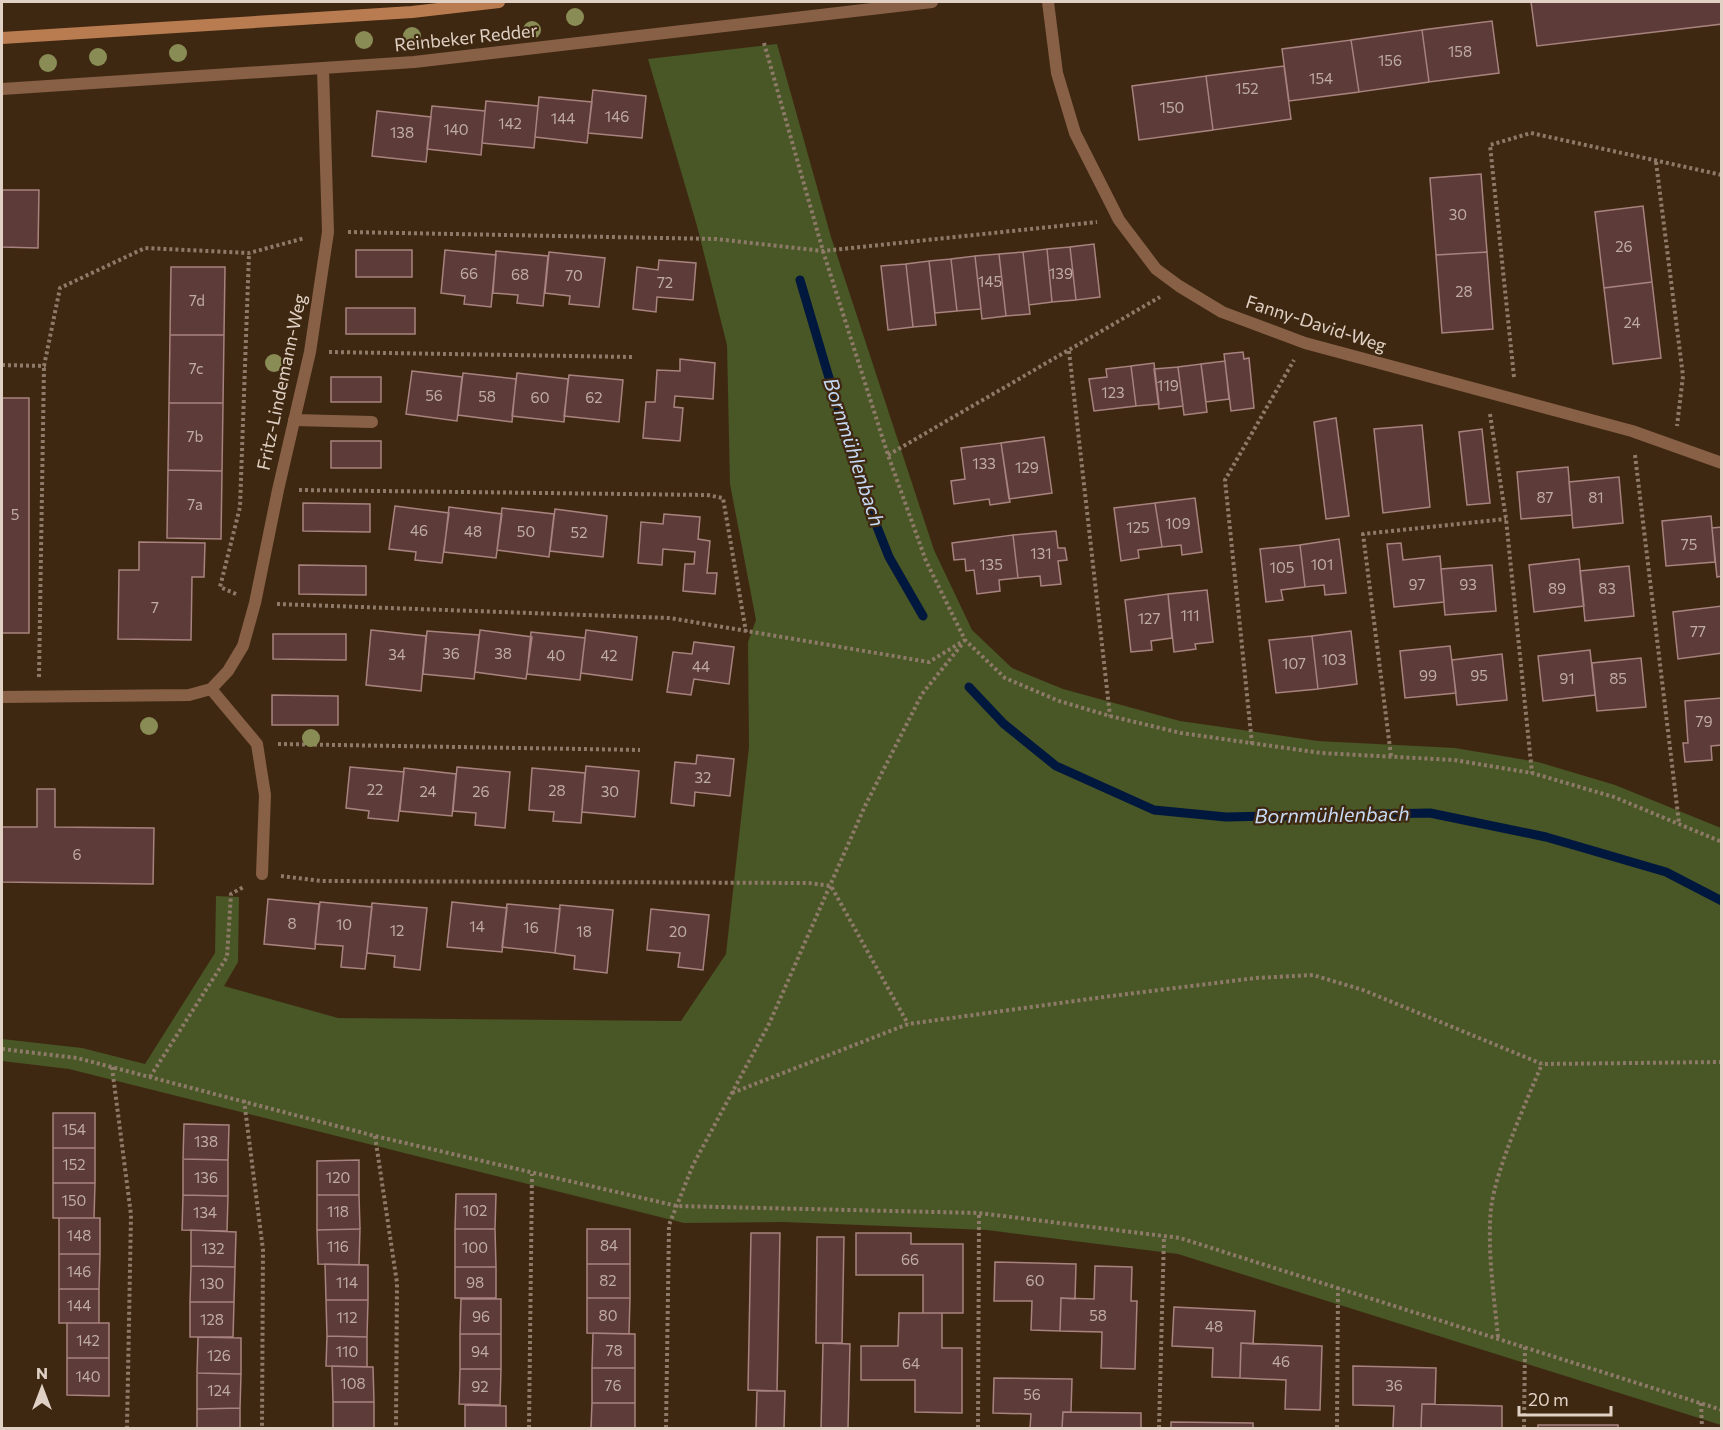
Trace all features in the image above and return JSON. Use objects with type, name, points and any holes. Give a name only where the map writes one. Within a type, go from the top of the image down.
[{"type":"main road","name":"Reinbeker Redder","points":[[2,38],[412,12],[499,2]]},
{"type":"street","name":"Reinbeker Redder","points":[[2,89],[414,62],[932,2]]},
{"type":"street","name":"Fanny-David-Weg","points":[[1048,2],[1057,73],[1075,133],[1119,220],[1156,269],[1179,286],[1222,312],[1305,343],[1632,431],[1722,463]]},
{"type":"street","name":"Fritz-Lindemann-Weg","points":[[212,688],[228,671],[243,646],[255,603],[310,352],[328,232],[323,69]]},
{"type":"street","points":[[294,420],[372,422]]},
{"type":"street","points":[[2,697],[171,696],[189,695],[212,688],[257,744],[265,795],[262,874]]},
{"type":"path","points":[[758,22],[823,251],[888,455],[926,561],[965,640],[1005,678],[1059,701],[1110,717],[1181,733],[1321,753],[1454,760],[1532,773],[1614,797],[1722,842]]},
{"type":"path","points":[[1516,400],[1491,145],[1531,133],[1722,175]]},
{"type":"path","points":[[1656,162],[1683,376],[1674,446]]},
{"type":"path","points":[[39,698],[44,366],[60,288],[145,248],[249,253],[328,232],[716,239],[823,251],[1119,220]]},
{"type":"path","points":[[249,253],[240,507],[220,587],[255,603],[670,618],[929,662],[965,640]]},
{"type":"path","points":[[888,455],[1179,286]]},
{"type":"path","points":[[1252,744],[1225,480],[1305,343]]},
{"type":"path","points":[[1069,351],[1110,717]]},
{"type":"path","points":[[310,352],[632,357]]},
{"type":"path","points":[[2,365],[44,366]]},
{"type":"path","points":[[1486,392],[1506,519],[1532,773]]},
{"type":"path","points":[[1632,431],[1679,823]]},
{"type":"path","points":[[278,490],[707,495],[723,498],[746,632]]},
{"type":"path","points":[[1391,756],[1363,534],[1506,519]]},
{"type":"path","points":[[666,1428],[669,1225],[693,1165],[769,1024],[865,806],[922,694],[965,640]]},
{"type":"path","points":[[257,744],[640,750]]},
{"type":"path","points":[[150,1077],[227,957],[231,894],[262,874],[321,881],[809,883],[831,886]]},
{"type":"path","points":[[831,886],[908,1024]]},
{"type":"path","points":[[732,1093],[908,1024],[1256,978],[1312,975],[1363,990],[1542,1064],[1722,1062]]},
{"type":"path","points":[[2,1049],[77,1058],[375,1136],[677,1206],[979,1213],[1180,1238],[1498,1337],[1722,1410]]},
{"type":"path","points":[[1498,1337],[1490,1250],[1491,1207],[1499,1178],[1542,1064]]},
{"type":"path","points":[[112,1067],[131,1215],[127,1428]]},
{"type":"path","points":[[244,1100],[263,1250],[262,1428]]},
{"type":"path","points":[[375,1136],[397,1283],[396,1428]]},
{"type":"path","points":[[529,1428],[532,1174]]},
{"type":"path","points":[[978,1428],[979,1213]]},
{"type":"path","points":[[1159,1428],[1164,1236]]},
{"type":"path","points":[[1337,1428],[1338,1287]]},
{"type":"path","points":[[1524,1428],[1525,1346]]},
{"type":"path","points":[[1701,1403],[1702,1428]]},
{"type":"green space","points":[[777,44],[831,237],[934,550],[972,630],[1012,668],[1063,689],[1180,721],[1318,741],[1455,748],[1538,762],[1615,785],[1721,828],[1721,1425],[1178,1254],[987,1230],[783,1222],[684,1223],[69,1069],[2,1061],[2,1039],[82,1048],[145,1064],[215,953],[216,896],[239,897],[238,962],[224,986],[338,1018],[681,1021],[726,954],[749,747],[748,642],[756,620],[730,484],[727,345],[697,226],[648,59]]},
{"type":"building","points":[[1531,2],[1722,2],[1722,24],[1537,46]]},
{"type":"building","points":[[1492,21],[1499,73],[1429,82],[1422,30]]},
{"type":"building","points":[[1422,30],[1429,82],[1359,92],[1351,40]]},
{"type":"building","points":[[1351,40],[1359,92],[1289,101],[1282,49]]},
{"type":"building","points":[[1284,66],[1291,119],[1213,130],[1206,76]]},
{"type":"building","points":[[1206,76],[1213,130],[1139,140],[1132,86]]},
{"type":"building","points":[[593,90],[646,96],[642,138],[588,133]]},
{"type":"building","points":[[539,97],[592,102],[587,143],[535,137]]},
{"type":"building","points":[[486,101],[538,106],[534,148],[482,143]]},
{"type":"building","points":[[432,106],[485,111],[481,155],[427,149]]},
{"type":"building","points":[[377,111],[431,117],[426,162],[372,156]]},
{"type":"building","points":[[1481,174],[1487,252],[1436,255],[1430,178]]},
{"type":"building","points":[[2,190],[39,190],[38,248],[2,247]]},
{"type":"building","points":[[1643,206],[1652,282],[1604,288],[1595,212]]},
{"type":"building","points":[[1094,244],[1100,297],[1076,300],[1070,247]]},
{"type":"building","points":[[1070,247],[1076,300],[1052,302],[1047,249]]},
{"type":"building","points":[[1047,249],[1052,302],[1029,305],[1023,252]]},
{"type":"building","points":[[356,250],[412,250],[412,277],[356,277]]},
{"type":"building","points":[[445,250],[496,255],[491,307],[464,304],[465,296],[441,293]]},
{"type":"building","points":[[496,251],[548,256],[543,306],[517,303],[518,295],[493,293]]},
{"type":"building","points":[[549,252],[605,258],[599,307],[569,304],[570,296],[545,293]]},
{"type":"building","points":[[1023,252],[1030,314],[1006,316],[999,254]]},
{"type":"building","points":[[1487,252],[1493,329],[1442,333],[1436,255]]},
{"type":"building","points":[[999,254],[1006,316],[982,319],[975,256]]},
{"type":"building","points":[[975,256],[981,309],[957,311],[951,259]]},
{"type":"building","points":[[951,259],[957,311],[935,313],[929,261]]},
{"type":"building","points":[[659,260],[696,263],[693,300],[657,297],[656,312],[633,309],[637,267],[658,270]]},
{"type":"building","points":[[929,261],[936,325],[913,327],[906,264]]},
{"type":"building","points":[[906,264],[913,327],[888,330],[881,266]]},
{"type":"building","points":[[171,267],[225,267],[224,335],[170,335]]},
{"type":"building","points":[[1652,282],[1661,358],[1613,364],[1604,288]]},
{"type":"building","points":[[346,308],[415,308],[415,334],[346,334]]},
{"type":"building","points":[[170,335],[224,335],[223,403],[169,403]]},
{"type":"building","points":[[1243,352],[1244,359],[1249,358],[1254,408],[1231,411],[1224,354]]},
{"type":"building","points":[[680,359],[715,363],[713,399],[675,396],[674,407],[683,408],[680,441],[643,438],[646,402],[655,402],[657,370],[680,371]]},
{"type":"building","points":[[1225,361],[1229,399],[1206,402],[1201,364]]},
{"type":"building","points":[[1154,363],[1159,404],[1136,406],[1131,366]]},
{"type":"building","points":[[1201,364],[1207,412],[1184,415],[1178,367]]},
{"type":"building","points":[[1131,366],[1136,406],[1094,411],[1089,379],[1107,377],[1106,369]]},
{"type":"building","points":[[1178,367],[1183,406],[1159,409],[1154,369]]},
{"type":"building","points":[[412,371],[462,377],[457,421],[406,414]]},
{"type":"building","points":[[463,373],[516,379],[512,422],[458,415]]},
{"type":"building","points":[[517,373],[568,379],[564,422],[512,416]]},
{"type":"building","points":[[569,375],[623,380],[619,422],[564,416]]},
{"type":"building","points":[[331,377],[381,377],[381,402],[331,402]]},
{"type":"building","points":[[2,398],[29,398],[29,633],[2,633]]},
{"type":"building","points":[[169,403],[223,403],[222,471],[168,470]]},
{"type":"building","points":[[1336,418],[1349,516],[1326,519],[1314,422]]},
{"type":"building","points":[[1422,425],[1430,507],[1383,513],[1374,429]]},
{"type":"building","points":[[1482,429],[1490,503],[1467,505],[1459,432]]},
{"type":"building","points":[[1044,437],[1052,493],[1009,499],[1001,443]]},
{"type":"building","points":[[331,441],[381,441],[381,468],[331,468]]},
{"type":"building","points":[[1001,443],[1010,502],[990,505],[989,499],[954,504],[951,481],[965,479],[961,448]]},
{"type":"building","points":[[1568,467],[1572,515],[1521,519],[1517,472]]},
{"type":"building","points":[[168,470],[222,471],[221,539],[167,538]]},
{"type":"building","points":[[1619,477],[1623,523],[1573,528],[1569,482]]},
{"type":"building","points":[[1195,498],[1202,552],[1182,555],[1181,545],[1162,547],[1155,503]]},
{"type":"building","points":[[303,503],[370,504],[370,532],[303,531]]},
{"type":"building","points":[[1155,503],[1162,547],[1138,550],[1139,558],[1121,561],[1114,508]]},
{"type":"building","points":[[395,506],[449,513],[442,563],[415,560],[416,552],[389,549]]},
{"type":"building","points":[[449,507],[502,514],[496,558],[444,552]]},
{"type":"building","points":[[502,508],[554,514],[549,557],[497,550]]},
{"type":"building","points":[[555,509],[607,516],[603,557],[550,551]]},
{"type":"building","points":[[664,514],[700,517],[698,539],[710,541],[707,573],[717,573],[715,594],[683,591],[685,564],[694,564],[695,552],[663,549],[662,565],[638,563],[641,522],[663,524]]},
{"type":"building","points":[[1711,516],[1715,562],[1666,566],[1662,521]]},
{"type":"building","points":[[1722,527],[1722,576],[1717,577],[1712,528]]},
{"type":"building","points":[[1056,531],[1058,548],[1065,548],[1067,560],[1058,561],[1061,584],[1041,586],[1040,576],[1018,578],[1013,535]]},
{"type":"building","points":[[1013,535],[1018,578],[999,580],[1000,591],[977,594],[974,570],[966,571],[965,559],[954,560],[952,543]]},
{"type":"building","points":[[1339,539],[1346,593],[1325,595],[1324,585],[1305,587],[1300,545]]},
{"type":"building","points":[[139,542],[205,543],[204,577],[192,577],[191,640],[118,639],[119,570],[139,570]]},
{"type":"building","points":[[1401,543],[1403,560],[1440,556],[1444,602],[1394,607],[1387,544]]},
{"type":"building","points":[[1300,545],[1305,587],[1281,590],[1283,600],[1266,602],[1260,549]]},
{"type":"building","points":[[1579,559],[1584,606],[1534,612],[1529,565]]},
{"type":"building","points":[[299,565],[366,566],[366,595],[299,594]]},
{"type":"building","points":[[1492,565],[1496,611],[1445,615],[1441,569]]},
{"type":"building","points":[[1629,566],[1634,616],[1585,621],[1580,571]]},
{"type":"building","points":[[1207,590],[1213,642],[1195,644],[1196,649],[1174,652],[1168,594]]},
{"type":"building","points":[[1168,594],[1172,638],[1151,641],[1152,650],[1131,652],[1125,600]]},
{"type":"building","points":[[1722,606],[1722,653],[1678,659],[1673,612]]},
{"type":"building","points":[[371,630],[426,636],[421,691],[366,685]]},
{"type":"building","points":[[480,630],[532,637],[526,679],[475,672]]},
{"type":"building","points":[[586,630],[637,637],[632,680],[581,673]]},
{"type":"building","points":[[427,631],[479,635],[474,679],[423,674]]},
{"type":"building","points":[[1351,631],[1357,684],[1318,689],[1312,636]]},
{"type":"building","points":[[531,632],[585,638],[580,680],[527,674]]},
{"type":"building","points":[[273,634],[346,634],[346,660],[273,659]]},
{"type":"building","points":[[1312,636],[1318,689],[1276,693],[1269,640]]},
{"type":"building","points":[[694,642],[734,647],[729,684],[694,679],[691,695],[667,692],[673,652],[692,654]]},
{"type":"building","points":[[1450,646],[1456,693],[1405,698],[1400,651]]},
{"type":"building","points":[[1590,650],[1595,695],[1543,701],[1538,656]]},
{"type":"building","points":[[1502,654],[1507,700],[1457,705],[1452,660]]},
{"type":"building","points":[[1641,658],[1646,707],[1597,711],[1592,663]]},
{"type":"building","points":[[272,695],[338,696],[338,725],[272,725]]},
{"type":"building","points":[[1722,698],[1722,745],[1711,746],[1712,760],[1685,762],[1683,743],[1688,743],[1685,701]]},
{"type":"building","points":[[697,755],[734,759],[730,796],[695,792],[694,806],[671,803],[675,762],[696,764]]},
{"type":"building","points":[[586,766],[639,771],[635,817],[582,812]]},
{"type":"building","points":[[350,767],[404,772],[398,821],[368,818],[369,811],[346,808]]},
{"type":"building","points":[[457,767],[510,772],[505,828],[475,825],[476,813],[453,811]]},
{"type":"building","points":[[404,768],[456,774],[452,816],[400,811]]},
{"type":"building","points":[[532,768],[585,773],[581,823],[553,821],[554,812],[529,810]]},
{"type":"building","points":[[37,789],[55,789],[55,827],[154,828],[153,884],[2,882],[2,827],[37,827]]},
{"type":"building","points":[[268,899],[319,904],[315,949],[264,944]]},
{"type":"building","points":[[320,902],[372,907],[365,969],[341,967],[343,946],[315,944]]},
{"type":"building","points":[[452,902],[507,908],[502,952],[447,947]]},
{"type":"building","points":[[372,903],[427,908],[420,970],[394,967],[395,956],[367,953]]},
{"type":"building","points":[[507,904],[560,909],[555,953],[502,947]]},
{"type":"building","points":[[560,905],[613,910],[607,973],[574,969],[575,956],[555,953]]},
{"type":"building","points":[[651,909],[709,915],[703,970],[678,967],[680,953],[647,950]]},
{"type":"building","points":[[53,1113],[95,1113],[95,1148],[53,1148]]},
{"type":"building","points":[[184,1124],[229,1125],[228,1160],[183,1159]]},
{"type":"building","points":[[53,1148],[95,1148],[95,1183],[53,1183]]},
{"type":"building","points":[[183,1159],[228,1160],[228,1196],[183,1195]]},
{"type":"building","points":[[359,1160],[359,1195],[317,1195],[317,1161]]},
{"type":"building","points":[[53,1183],[95,1183],[94,1218],[53,1218]]},
{"type":"building","points":[[456,1194],[496,1194],[495,1229],[455,1229]]},
{"type":"building","points":[[183,1195],[228,1196],[227,1231],[182,1230]]},
{"type":"building","points":[[317,1195],[359,1195],[360,1229],[317,1230]]},
{"type":"building","points":[[59,1218],[100,1218],[100,1254],[59,1254]]},
{"type":"building","points":[[360,1229],[359,1265],[318,1264],[317,1230]]},
{"type":"building","points":[[455,1229],[495,1229],[496,1267],[455,1267]]},
{"type":"building","points":[[587,1229],[630,1229],[630,1264],[587,1264]]},
{"type":"building","points":[[191,1230],[236,1232],[235,1267],[191,1266]]},
{"type":"building","points":[[751,1233],[780,1233],[777,1391],[748,1390]]},
{"type":"building","points":[[856,1233],[911,1233],[911,1244],[963,1244],[963,1313],[923,1313],[923,1275],[856,1275]]},
{"type":"building","points":[[817,1237],[844,1237],[842,1343],[816,1343]]},
{"type":"building","points":[[59,1254],[100,1254],[99,1289],[59,1289]]},
{"type":"building","points":[[995,1262],[1076,1264],[1075,1299],[1061,1298],[1060,1331],[1031,1330],[1032,1301],[994,1301]]},
{"type":"building","points":[[325,1264],[368,1265],[368,1300],[326,1300]]},
{"type":"building","points":[[587,1264],[630,1264],[630,1298],[587,1298]]},
{"type":"building","points":[[191,1266],[235,1267],[234,1302],[190,1302]]},
{"type":"building","points":[[1095,1266],[1132,1267],[1131,1301],[1137,1301],[1135,1369],[1101,1368],[1102,1332],[1060,1331],[1061,1298],[1094,1299]]},
{"type":"building","points":[[455,1267],[496,1267],[496,1298],[455,1298]]},
{"type":"building","points":[[59,1289],[99,1289],[99,1323],[59,1323]]},
{"type":"building","points":[[587,1298],[630,1298],[629,1334],[587,1333]]},
{"type":"building","points":[[461,1299],[501,1299],[501,1334],[460,1334]]},
{"type":"building","points":[[326,1300],[368,1300],[367,1337],[327,1336]]},
{"type":"building","points":[[190,1302],[234,1302],[233,1337],[190,1337]]},
{"type":"building","points":[[1174,1307],[1255,1311],[1253,1344],[1241,1343],[1240,1378],[1212,1377],[1213,1348],[1172,1346]]},
{"type":"building","points":[[899,1313],[942,1313],[942,1348],[962,1348],[962,1413],[915,1412],[915,1380],[861,1380],[861,1346],[898,1346]]},
{"type":"building","points":[[67,1323],[109,1323],[109,1358],[67,1358]]},
{"type":"building","points":[[593,1333],[635,1334],[635,1368],[592,1368]]},
{"type":"building","points":[[460,1334],[501,1334],[501,1369],[460,1369]]},
{"type":"building","points":[[327,1336],[367,1337],[367,1367],[326,1366]]},
{"type":"building","points":[[198,1337],[241,1338],[241,1374],[197,1373]]},
{"type":"building","points":[[823,1343],[850,1344],[848,1428],[821,1428]]},
{"type":"building","points":[[1241,1343],[1322,1346],[1320,1410],[1285,1409],[1286,1380],[1240,1378]]},
{"type":"building","points":[[67,1358],[109,1358],[109,1396],[67,1395]]},
{"type":"building","points":[[332,1366],[373,1367],[374,1402],[333,1402]]},
{"type":"building","points":[[1353,1366],[1436,1368],[1435,1404],[1422,1404],[1421,1428],[1393,1428],[1394,1406],[1353,1405]]},
{"type":"building","points":[[592,1368],[635,1368],[635,1403],[592,1403]]},
{"type":"building","points":[[460,1369],[501,1369],[500,1405],[459,1404]]},
{"type":"building","points":[[197,1373],[241,1374],[240,1408],[197,1409]]},
{"type":"building","points":[[994,1378],[1072,1379],[1071,1412],[1063,1412],[1062,1428],[1030,1428],[1031,1414],[993,1413]]},
{"type":"building","points":[[757,1391],[785,1391],[784,1428],[756,1428]]},
{"type":"building","points":[[333,1402],[374,1402],[374,1428],[333,1428]]},
{"type":"building","points":[[592,1403],[635,1403],[635,1428],[591,1428]]},
{"type":"building","points":[[1422,1404],[1502,1406],[1502,1428],[1421,1428]]},
{"type":"building","points":[[465,1405],[506,1406],[506,1428],[465,1428]]},
{"type":"building","points":[[240,1408],[240,1428],[197,1428],[197,1409]]},
{"type":"building","points":[[1063,1412],[1141,1413],[1141,1428],[1062,1428]]},
{"type":"building","points":[[1171,1422],[1253,1423],[1253,1428],[1171,1428]]},
{"type":"building","points":[[1538,1425],[1618,1425],[1618,1428],[1538,1428]]},
{"type":"waterway","name":"Bornmühlenbach","points":[[800,280],[862,489],[889,557],[923,616]]},
{"type":"waterway","name":"Bornmühlenbach","points":[[969,687],[1004,724],[1056,766],[1154,810],[1226,817],[1430,813],[1546,837],[1666,872],[1722,901]]}]
